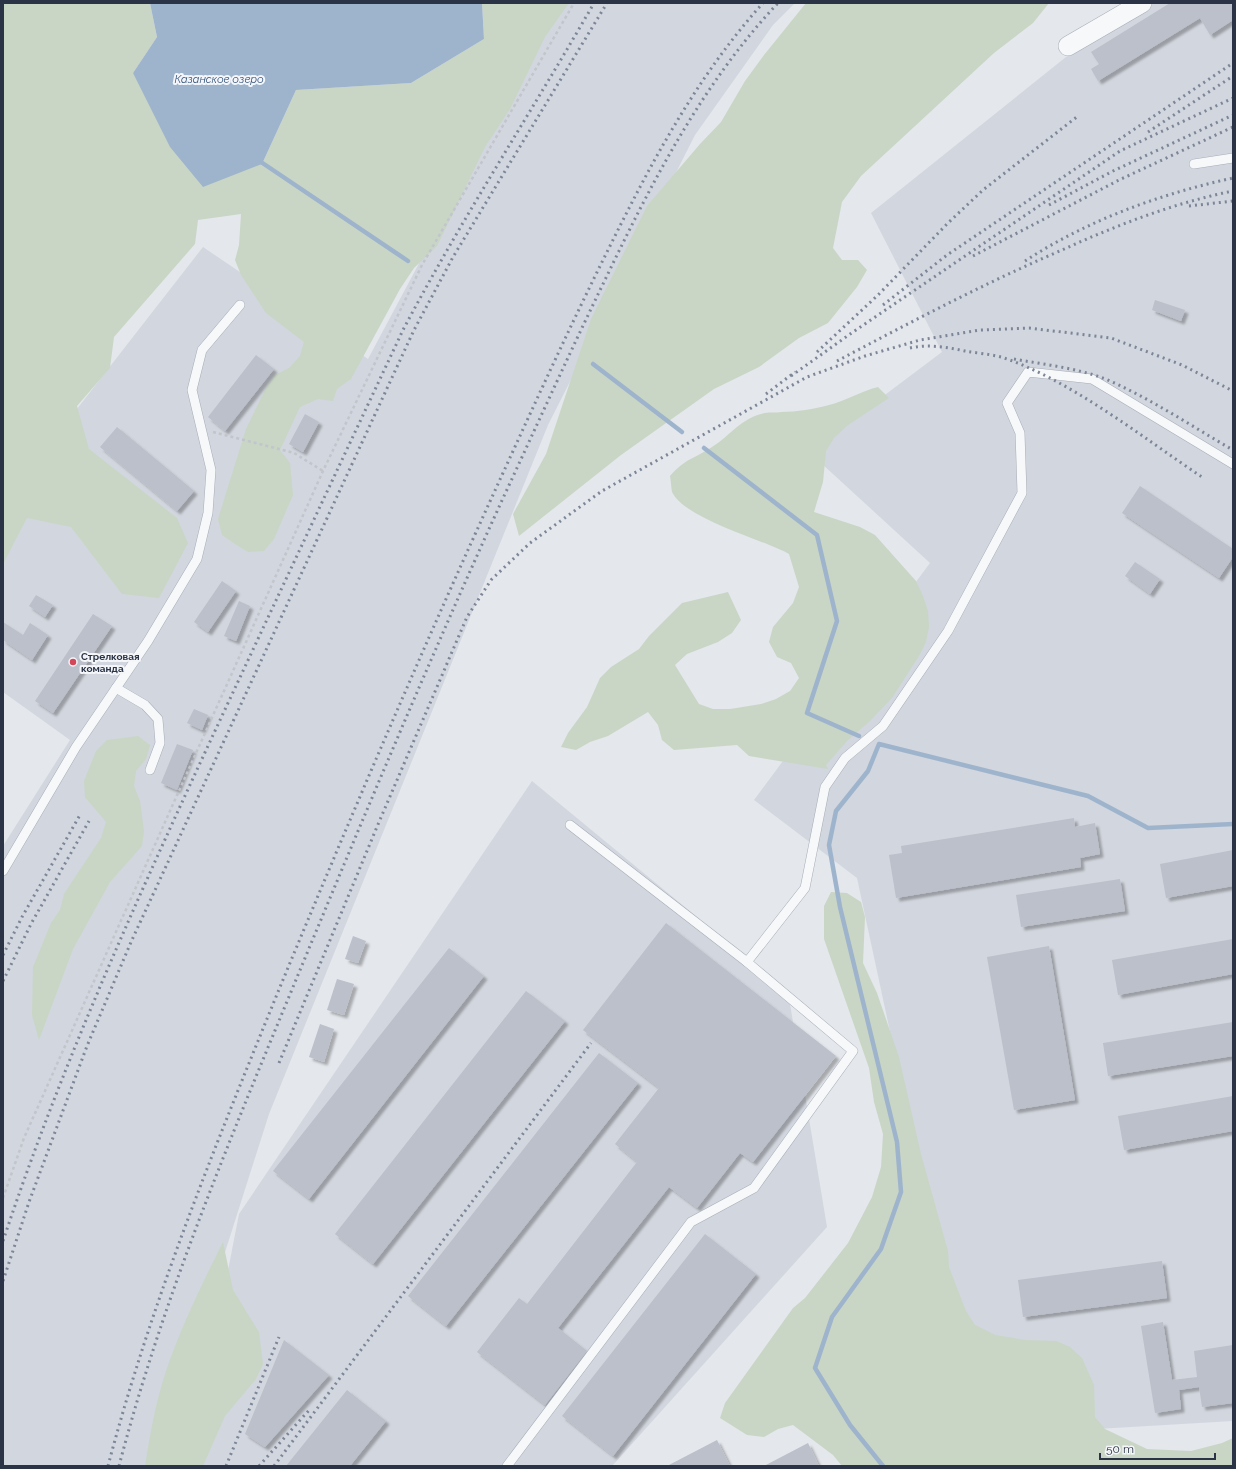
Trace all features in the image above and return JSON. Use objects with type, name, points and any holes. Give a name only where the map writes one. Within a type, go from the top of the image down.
[{"type":"street","points":[[1068,46],[1142,3]]},
{"type":"lane","points":[[1194,164],[1233,158]]},
{"type":"lane","points":[[3,871],[76,747],[148,641],[197,559],[208,513],[210,470],[192,390],[202,350],[240,305]]},
{"type":"lane","points":[[747,962],[805,888],[826,787],[846,758],[882,726],[948,631],[1022,493],[1020,433],[1007,403],[1028,372],[1092,379],[1233,464]]},
{"type":"lane","points":[[116,688],[146,705],[158,719],[160,743],[150,770]]},
{"type":"lane","points":[[507,1466],[691,1222],[754,1188],[853,1051],[747,962],[570,825]]},
{"type":"path","points":[[3,1198],[28,1131],[177,794],[323,471],[422,265],[574,3]]},
{"type":"path","points":[[201,429],[294,453],[323,471]]},
{"type":"shaded area","points":[[558,3],[795,3],[773,25],[695,135],[548,425],[269,1114],[157,1466],[3,1466],[3,846],[70,740],[3,692],[3,504],[203,247],[368,359]]},
{"type":"shaded area","points":[[1153,3],[1233,3],[1233,1421],[977,1436],[857,878],[754,800],[930,563],[809,452],[942,352],[871,213],[1066,57]]},
{"type":"shaded area","points":[[532,781],[788,992],[827,1227],[612,1466],[190,1466],[239,1214]]},
{"type":"green space","points":[[3,3],[150,3],[157,37],[133,73],[262,164],[296,90],[411,83],[484,39],[482,3],[569,3],[545,37],[510,109],[485,147],[437,246],[414,268],[400,289],[351,379],[337,389],[333,401],[318,399],[300,407],[280,450],[290,463],[293,495],[274,539],[264,551],[248,552],[222,535],[218,519],[246,429],[266,388],[275,375],[289,368],[300,356],[304,342],[266,313],[241,275],[235,260],[239,245],[241,214],[198,220],[195,244],[114,337],[110,368],[77,406],[89,449],[177,518],[188,543],[159,598],[122,594],[71,527],[27,518],[3,564]]},
{"type":"green space","points":[[806,3],[1049,3],[1033,23],[994,53],[861,176],[842,202],[833,248],[842,260],[858,260],[867,270],[857,287],[828,323],[799,338],[759,367],[714,389],[621,455],[519,536],[513,514],[546,454],[591,319],[647,206],[700,144],[721,122],[745,81]]},
{"type":"green space","points":[[878,387],[889,398],[848,425],[834,438],[826,451],[823,482],[814,512],[860,527],[875,535],[916,581],[923,596],[928,611],[929,627],[926,642],[919,656],[892,698],[870,721],[847,741],[826,765],[828,769],[749,756],[737,745],[674,750],[662,740],[658,725],[648,712],[608,736],[590,742],[576,750],[561,747],[568,733],[587,707],[600,678],[611,667],[639,649],[649,636],[682,603],[728,592],[741,620],[732,633],[718,642],[687,654],[675,665],[699,704],[713,709],[730,709],[761,704],[776,699],[790,691],[799,678],[791,663],[777,657],[769,642],[773,627],[793,603],[799,587],[789,554],[725,528],[692,511],[680,502],[672,492],[670,476],[686,462],[719,442],[743,422],[757,415],[811,409],[835,403]]},
{"type":"green space","points":[[138,736],[150,745],[146,759],[136,771],[134,786],[140,801],[144,831],[142,846],[110,882],[73,949],[39,1040],[32,1015],[33,967],[51,923],[60,910],[64,894],[101,838],[106,822],[85,797],[84,781],[96,751],[107,740]]},
{"type":"green space","points":[[831,892],[847,893],[861,902],[865,917],[863,963],[877,993],[899,1057],[921,1154],[948,1251],[949,1267],[966,1311],[975,1325],[995,1335],[1025,1340],[1056,1341],[1070,1347],[1082,1358],[1094,1385],[1095,1417],[1105,1429],[1147,1449],[1191,1451],[1222,1443],[1233,1438],[1233,1466],[842,1466],[833,1455],[793,1425],[778,1429],[764,1437],[747,1435],[720,1418],[725,1403],[793,1308],[805,1298],[848,1243],[872,1197],[881,1167],[883,1134],[874,1102],[869,1068],[824,939],[824,906]]},
{"type":"green space","points":[[223,1242],[233,1290],[259,1332],[263,1364],[256,1379],[225,1416],[203,1466],[145,1466],[159,1394],[166,1371],[185,1322]]},
{"type":"water","name":"Казанское озеро","points":[[150,3],[482,3],[484,39],[411,83],[296,90],[262,164],[203,187],[170,147],[133,73],[157,37]]},
{"type":"building","points":[[1170,3],[1231,3],[1233,7],[1233,20],[1210,35],[1200,18],[1098,81],[1091,69],[1099,64],[1091,52]]},
{"type":"building","points":[[1155,300],[1185,310],[1181,321],[1152,310]]},
{"type":"building","points":[[256,355],[274,369],[225,431],[208,417]]},
{"type":"building","points":[[305,414],[319,422],[303,452],[289,444]]},
{"type":"building","points":[[117,427],[194,491],[177,511],[100,447]]},
{"type":"building","points":[[1140,486],[1233,549],[1233,557],[1219,578],[1122,513]]},
{"type":"building","points":[[1135,562],[1160,579],[1150,594],[1125,576]]},
{"type":"building","points":[[222,581],[236,591],[208,632],[194,622]]},
{"type":"building","points":[[36,595],[53,605],[45,617],[29,606]]},
{"type":"building","points":[[239,601],[250,606],[236,641],[224,636]]},
{"type":"building","points":[[93,614],[112,626],[53,713],[35,701]]},
{"type":"building","points":[[3,622],[23,635],[30,623],[48,635],[32,660],[3,640]]},
{"type":"building","points":[[194,709],[208,715],[202,730],[187,723]]},
{"type":"building","points":[[177,744],[193,750],[177,790],[161,783]]},
{"type":"building","points":[[1074,818],[1075,827],[1095,823],[1100,854],[1080,858],[1081,867],[896,898],[889,855],[902,853],[901,846]]},
{"type":"building","points":[[1233,850],[1233,886],[1166,898],[1160,864]]},
{"type":"building","points":[[1120,879],[1125,911],[1021,927],[1016,895]]},
{"type":"building","points":[[666,923],[836,1056],[753,1162],[740,1153],[697,1208],[669,1187],[558,1328],[587,1351],[545,1405],[477,1352],[519,1298],[527,1304],[637,1162],[615,1144],[659,1088],[583,1030]]},
{"type":"building","points":[[353,936],[366,941],[358,963],[345,959]]},
{"type":"building","points":[[1233,939],[1233,974],[1118,995],[1112,960]]},
{"type":"building","points":[[1049,946],[1075,1100],[1014,1110],[987,957]]},
{"type":"building","points":[[449,948],[484,976],[309,1199],[273,1171]]},
{"type":"building","points":[[337,979],[354,984],[344,1015],[327,1010]]},
{"type":"building","points":[[526,991],[565,1021],[373,1264],[335,1234]]},
{"type":"building","points":[[1233,1022],[1233,1056],[1108,1076],[1103,1043]]},
{"type":"building","points":[[320,1024],[334,1029],[324,1062],[309,1057]]},
{"type":"building","points":[[599,1053],[638,1083],[446,1326],[408,1296]]},
{"type":"building","points":[[1233,1096],[1233,1131],[1124,1150],[1118,1116]]},
{"type":"building","points":[[705,1234],[756,1274],[613,1456],[562,1416]]},
{"type":"building","points":[[1162,1261],[1167,1298],[1023,1317],[1018,1280]]},
{"type":"building","points":[[1163,1322],[1172,1380],[1197,1377],[1194,1351],[1233,1345],[1233,1403],[1202,1407],[1199,1387],[1179,1390],[1181,1409],[1155,1413],[1141,1326]]},
{"type":"building","points":[[284,1340],[329,1375],[265,1447],[245,1434]]},
{"type":"building","points":[[347,1390],[386,1421],[350,1466],[286,1466]]},
{"type":"building","points":[[717,1440],[730,1466],[667,1466]]},
{"type":"building","points":[[808,1443],[819,1466],[764,1466]]},
{"type":"waterway","points":[[258,160],[408,261]]},
{"type":"waterway","points":[[593,364],[682,432]]},
{"type":"waterway","points":[[704,448],[817,535],[837,621],[807,713],[859,736]]},
{"type":"waterway","points":[[883,1466],[850,1425],[815,1368],[832,1317],[881,1249],[901,1192],[897,1142],[840,907],[829,845],[836,811],[868,771],[879,744],[1088,796],[1148,828],[1233,824]]},
{"type":"railway","points":[[3,1241],[50,1111],[101,984],[214,733],[403,330],[449,247],[594,3]]},
{"type":"railway","points":[[3,1281],[29,1202],[87,1046],[131,942],[414,330],[453,257],[607,3]]},
{"type":"railway","points":[[108,1466],[125,1405],[164,1284],[232,1105],[331,864],[464,558],[564,341],[609,248],[659,151],[697,89],[718,59],[763,3]]},
{"type":"railway","points":[[119,1466],[136,1404],[155,1344],[176,1283],[221,1164],[370,802],[476,557],[590,310],[659,173],[701,102],[725,67],[778,3]]},
{"type":"railway","points":[[883,305],[947,255],[1233,63]]},
{"type":"railway","points":[[1148,132],[1233,76]]},
{"type":"railway","points":[[791,376],[853,332],[1120,151],[1233,98]]},
{"type":"railway","points":[[1049,205],[1113,171],[1233,115]]},
{"type":"railway","points":[[817,352],[878,295],[948,223],[983,190],[1078,116]]},
{"type":"railway","points":[[973,256],[1119,180],[1233,127]]},
{"type":"railway","points":[[1025,261],[1074,233],[1125,210],[1152,200],[1206,184],[1233,178]]},
{"type":"railway","points":[[837,361],[976,289],[1083,241],[1167,208],[1233,191]]},
{"type":"railway","points":[[1189,206],[1233,201]]},
{"type":"railway","points":[[279,1063],[379,822],[467,617],[491,580],[530,543],[602,491],[807,377],[865,356],[920,340],[980,330],[1029,328],[1111,338],[1182,365],[1233,391]]},
{"type":"railway","points":[[910,348],[931,346],[951,348],[1001,357],[1027,367],[1053,379],[1079,394],[1202,477]]},
{"type":"railway","points":[[1014,359],[1075,370],[1110,381],[1157,405],[1233,450]]},
{"type":"railway","points":[[766,394],[795,372]]},
{"type":"railway","points":[[3,955],[22,917],[80,815]]},
{"type":"railway","points":[[3,981],[31,924],[89,821]]},
{"type":"railway","points":[[274,1466],[591,1043]]},
{"type":"railway","points":[[226,1466],[279,1337]]},
{"type":"railway","points":[[259,1466],[311,1408]]},
{"type":"place","name":"Стрелковая команда","points":[[73,662]]}]
